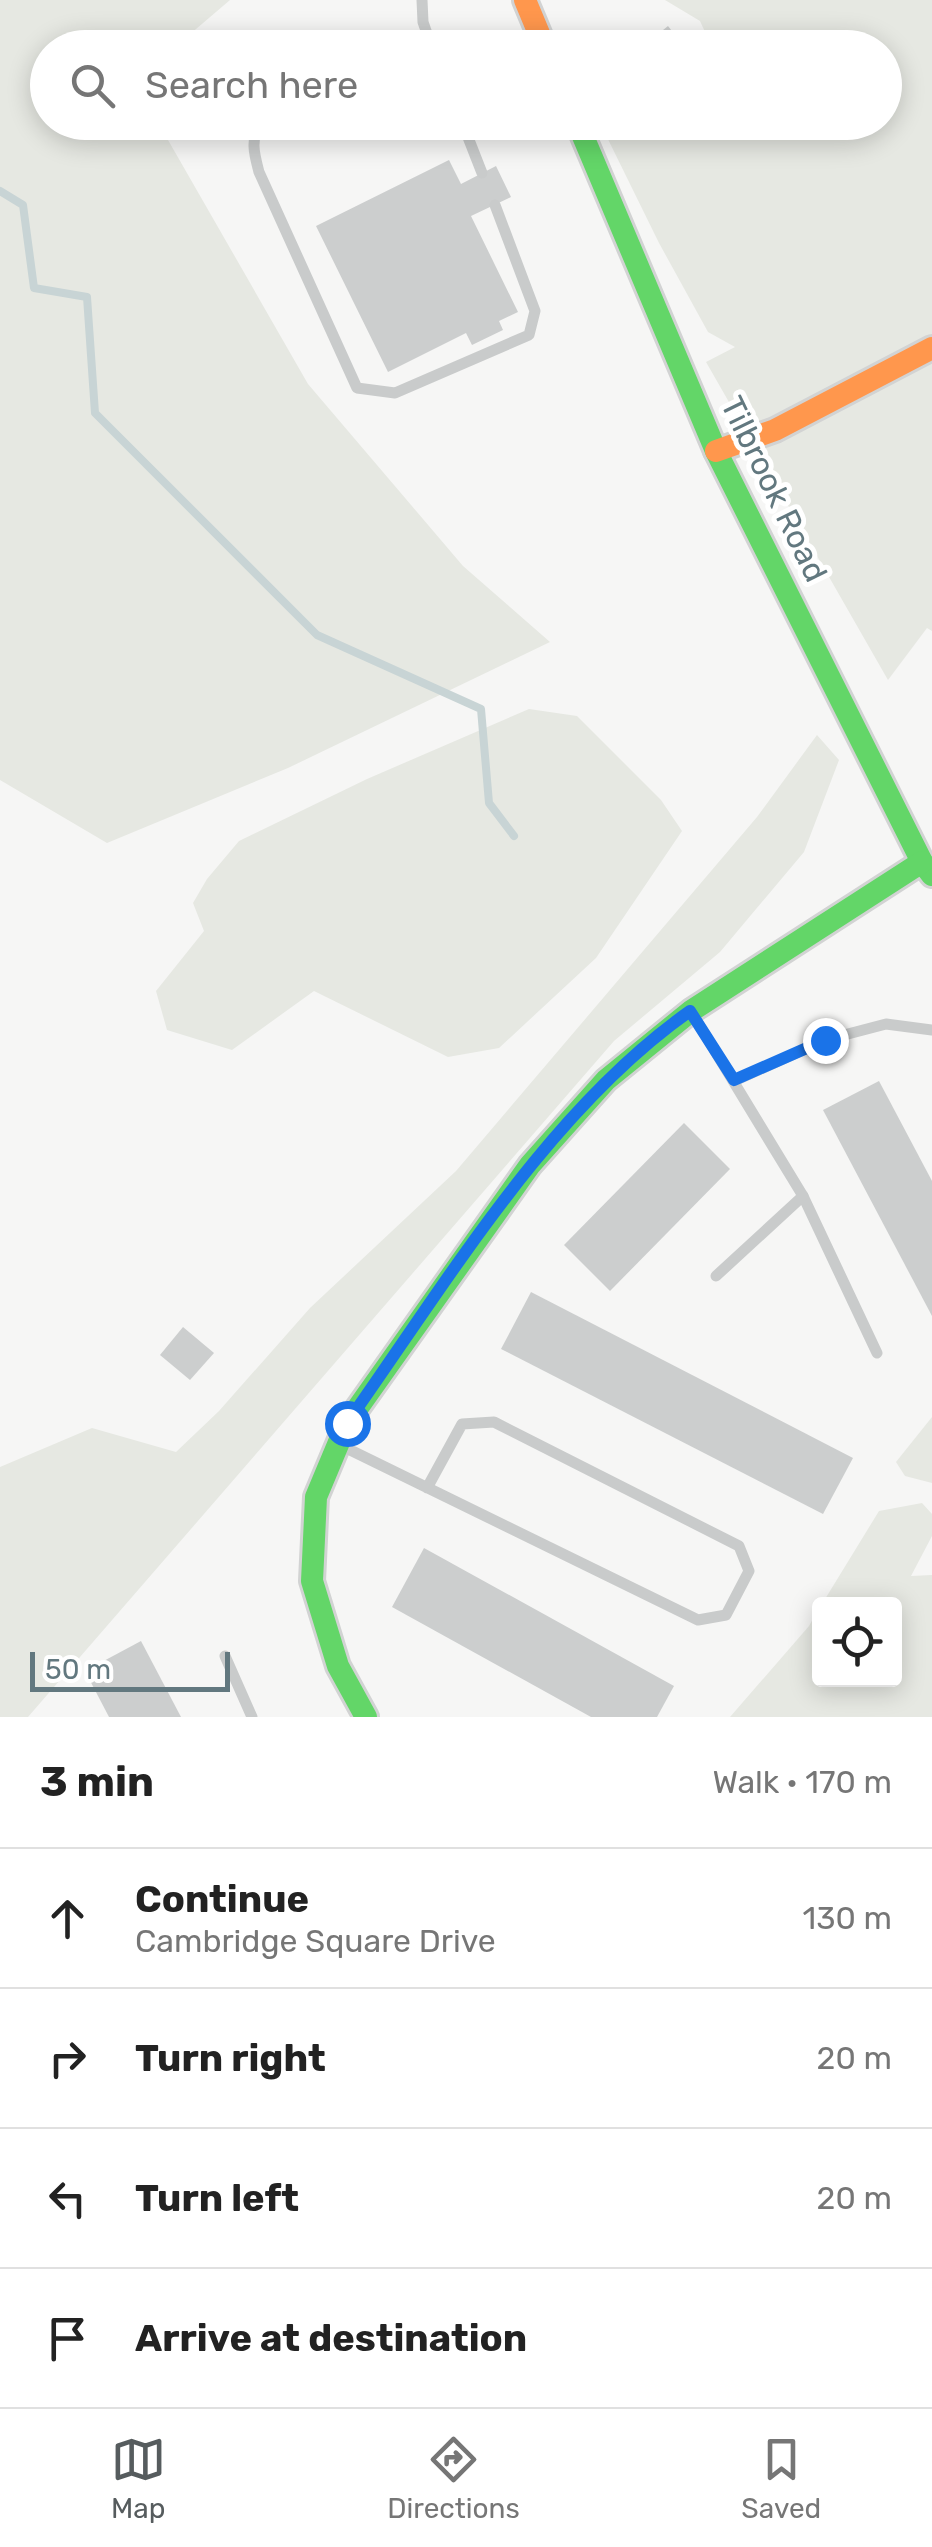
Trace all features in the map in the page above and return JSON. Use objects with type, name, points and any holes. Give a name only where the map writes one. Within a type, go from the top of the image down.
[{"type":"street","points":[[524,0],[537,30]]},
{"type":"street","name":"Tilbrook Road","points":[[585,140],[716,450],[927,868]]},
{"type":"street","points":[[716,450],[775,430],[932,348]]},
{"type":"street","points":[[366,1717],[338,1666],[312,1581],[316,1497],[347,1423],[530,1165],[606,1080],[690,1011],[927,868]]},
{"type":"lane","points":[[422,0],[424,30]]},
{"type":"lane","points":[[254,140],[259,172],[358,388],[395,393],[529,336],[535,311],[495,205]]},
{"type":"lane","points":[[469,140],[482,174]]},
{"type":"lane","points":[[690,1011],[803,1196],[876,1354]]},
{"type":"lane","points":[[734,1080],[825,1040],[886,1024],[932,1030]]},
{"type":"lane","points":[[716,1276],[803,1196]]},
{"type":"lane","points":[[338,1444],[427,1488],[698,1620],[726,1615],[749,1571],[739,1546],[494,1422],[462,1424],[427,1488]]},
{"type":"lane","points":[[225,1656],[252,1717]]},
{"type":"shaded area","points":[[0,0],[230,0],[195,30],[30,30],[30,140],[168,140],[308,384],[463,566],[550,642],[288,768],[107,843],[0,780]]},
{"type":"shaded area","points":[[665,0],[932,0],[932,631],[927,628],[888,680],[706,362],[735,347],[708,332],[608,140],[902,140],[902,30],[704,30],[700,21]]},
{"type":"shaded area","points":[[529,709],[577,716],[661,800],[682,831],[596,958],[499,1048],[448,1057],[314,991],[232,1050],[167,1030],[156,991],[204,931],[193,903],[207,879],[239,841],[367,779]]},
{"type":"shaded area","points":[[817,735],[839,760],[804,852],[720,952],[614,1041],[28,1717],[0,1717],[0,1467],[92,1428],[176,1452],[219,1411],[310,1308],[456,1171],[757,817]]},
{"type":"shaded area","points":[[932,1417],[932,1483],[905,1476],[896,1462]]},
{"type":"shaded area","points":[[922,1503],[932,1514],[932,1536],[911,1576],[932,1575],[932,1717],[730,1717],[812,1621],[812,1687],[902,1687],[902,1597],[826,1597],[879,1511]]},
{"type":"building","points":[[449,160],[461,184],[496,166],[511,197],[471,216],[518,312],[499,321],[503,330],[472,345],[466,333],[388,372],[316,226]]},
{"type":"building","points":[[879,1081],[932,1181],[932,1316],[823,1110]]},
{"type":"building","points":[[684,1123],[730,1169],[610,1291],[564,1245]]},
{"type":"building","points":[[531,1292],[853,1458],[823,1514],[501,1349]]},
{"type":"building","points":[[183,1327],[214,1353],[190,1380],[160,1355]]},
{"type":"building","points":[[424,1548],[674,1686],[657,1717],[591,1717],[392,1607]]},
{"type":"building","points":[[141,1641],[181,1717],[109,1717],[85,1671]]},
{"type":"waterway","points":[[0,191],[23,205],[34,288],[87,297],[95,413],[317,635],[481,709],[489,803],[514,836]]},
{"type":"traffic: fast","points":[[585,140],[716,451],[922,862],[932,875]]},
{"type":"traffic: fast","points":[[366,1717],[338,1666],[312,1581],[316,1497],[347,1423],[530,1165],[606,1080],[691,1011],[922,862]]},
{"type":"traffic: slow","points":[[525,0],[538,30]]},
{"type":"traffic: slow","points":[[716,451],[775,430],[932,348]]},
{"type":"route","points":[[347,1423],[530,1165],[606,1080],[676,1021],[690,1011],[734,1080],[825,1040]]}]
